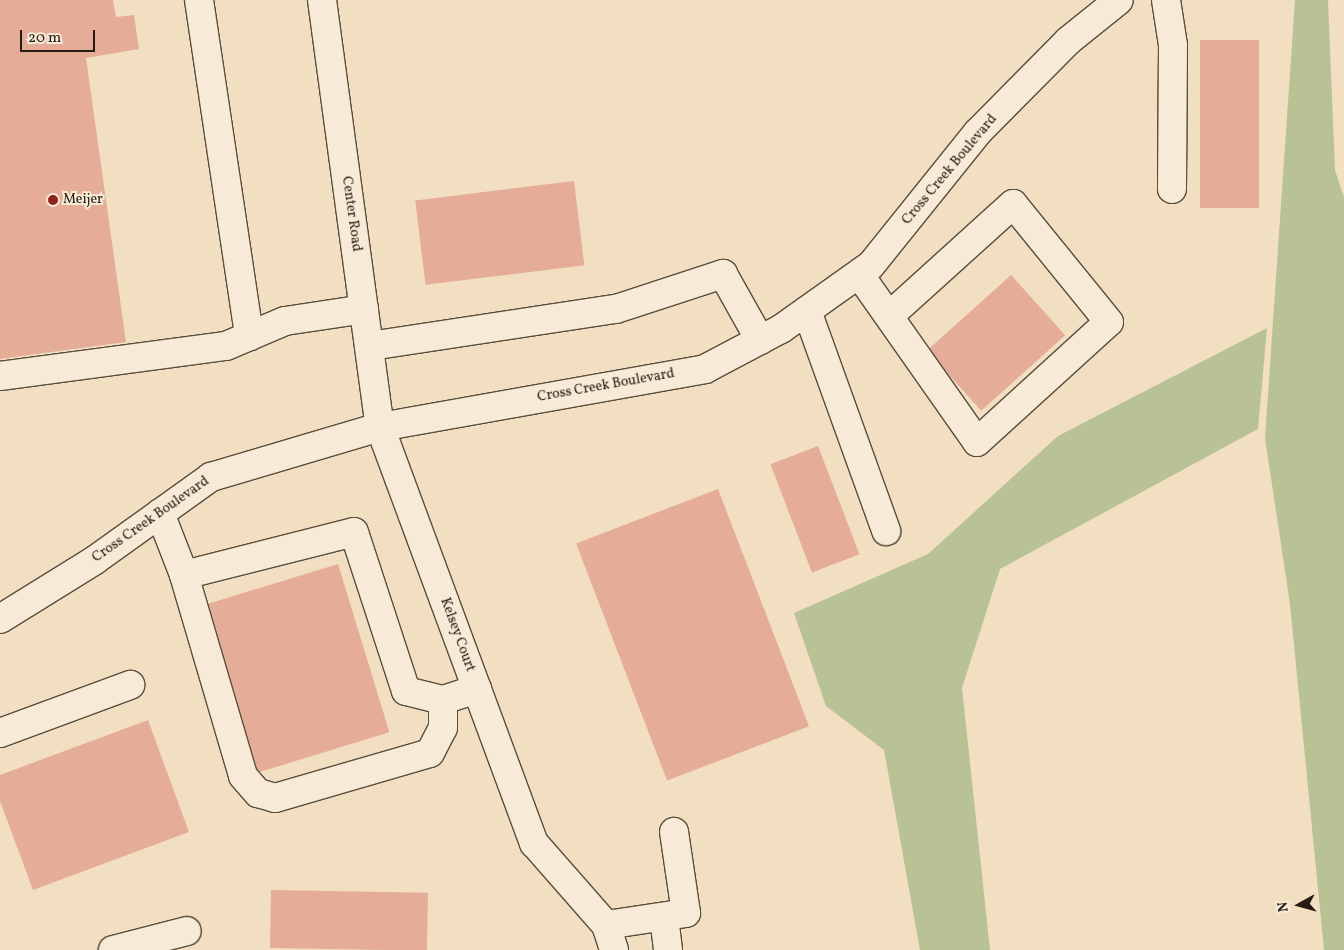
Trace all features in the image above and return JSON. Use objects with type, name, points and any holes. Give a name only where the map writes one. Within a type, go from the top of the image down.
[{"type":"street","points":[[199,0],[248,336]]},
{"type":"street","name":"Center Road","points":[[322,0],[380,427]]},
{"type":"street","name":"Cross Creek Boulevard","points":[[0,619],[94,560],[211,476],[380,427],[705,369],[760,340],[807,311],[871,266],[977,133],[1068,41],[1119,0]]},
{"type":"street","points":[[1166,0],[1174,45],[1172,189]]},
{"type":"street","points":[[859,274],[890,315],[977,442],[1109,322],[1013,204],[890,315]]},
{"type":"street","points":[[370,346],[616,309],[722,274],[760,340]]},
{"type":"street","points":[[0,376],[226,346],[284,321],[364,310]]},
{"type":"street","points":[[807,311],[886,531]]},
{"type":"street","name":"Kelsey Court","points":[[380,427],[534,843],[610,937]]},
{"type":"street","points":[[160,513],[184,575],[243,776],[258,793],[275,798],[430,753],[443,728],[443,700]]},
{"type":"street","points":[[184,575],[354,532],[406,691],[443,700],[477,689]]},
{"type":"street","points":[[0,733],[130,685]]},
{"type":"street","points":[[610,937],[664,916],[686,913],[674,832]]},
{"type":"street","points":[[664,916],[668,950]]},
{"type":"street","points":[[113,950],[187,931]]},
{"type":"green space","points":[[1295,0],[1328,0],[1335,170],[1344,197],[1344,950],[1324,950],[1290,604],[1265,438]]},
{"type":"green space","points":[[1267,328],[1258,429],[1000,569],[962,688],[990,950],[920,950],[884,750],[826,706],[794,613],[928,554],[1058,436]]},
{"type":"building","name":"Meijer","points":[[0,0],[113,0],[116,17],[134,15],[139,49],[86,58],[126,342],[0,359]]},
{"type":"building","points":[[1200,40],[1259,40],[1259,208],[1200,208]]},
{"type":"building","points":[[574,181],[584,265],[426,285],[415,200]]},
{"type":"building","points":[[1011,275],[1065,335],[981,411],[927,351]]},
{"type":"building","points":[[818,446],[860,554],[812,573],[770,464]]},
{"type":"building","points":[[718,489],[809,726],[667,781],[576,543]]},
{"type":"building","points":[[338,564],[389,732],[257,773],[205,605]]},
{"type":"building","points":[[148,720],[189,832],[33,890],[0,801],[0,775]]},
{"type":"building","points":[[271,890],[428,893],[427,950],[270,948]]},
{"type":"place","name":"Meijer","points":[[53,200]]}]
